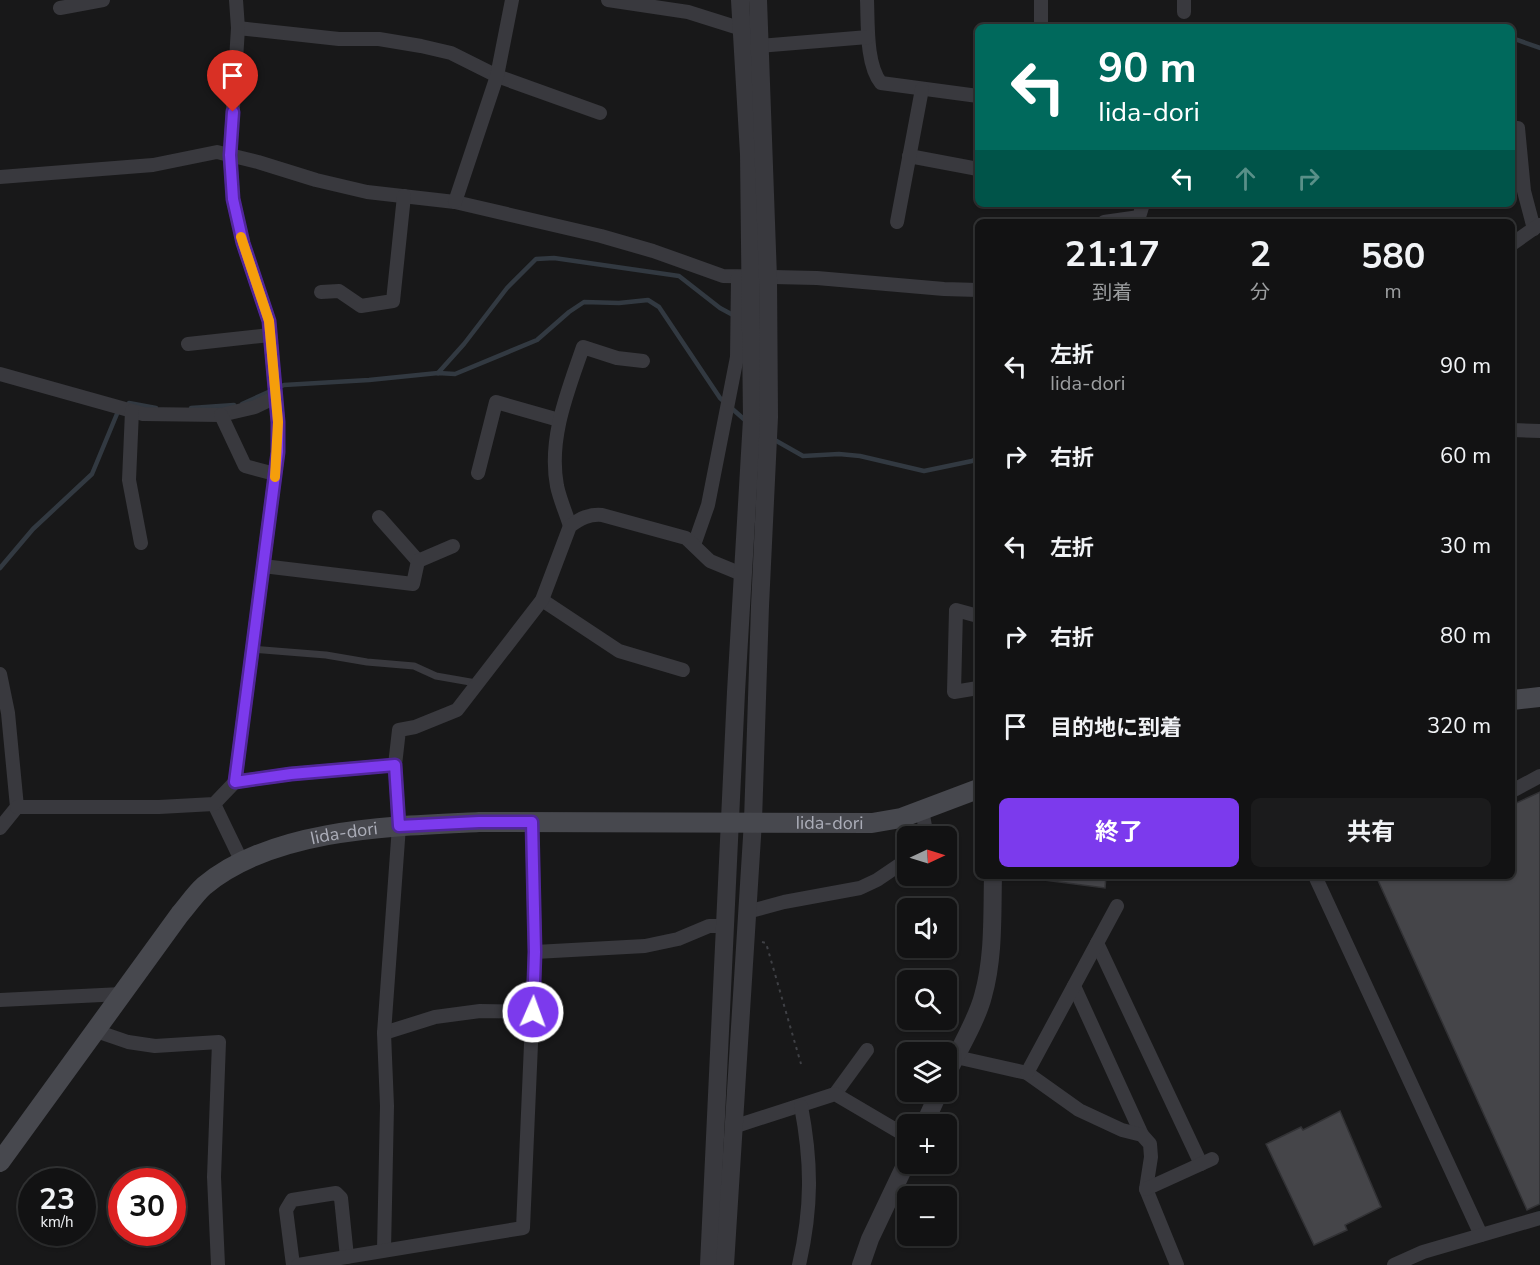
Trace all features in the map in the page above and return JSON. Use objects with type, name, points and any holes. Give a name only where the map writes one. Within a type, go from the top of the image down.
[{"type":"main road","points":[[1515,700],[1540,697]]},
{"type":"main road","name":"Iida-dori","points":[[0,1162],[202,887],[220,874],[262,852],[363,830],[479,822],[872,823],[901,818],[975,790]]},
{"type":"street","points":[[60,8],[103,0]]},
{"type":"street","points":[[17,807],[159,807],[214,804],[235,782],[275,474],[278,422],[269,321],[243,243],[233,199],[230,155],[238,28],[236,0]]},
{"type":"street","points":[[454,202],[497,76],[512,0]]},
{"type":"street","points":[[608,0],[659,4],[742,29]]},
{"type":"street","points":[[725,1265],[753,821],[769,417],[753,277],[740,0]]},
{"type":"street","points":[[709,1265],[736,692],[752,419],[753,277],[760,46],[758,0]]},
{"type":"street","points":[[867,0],[868,37],[875,76],[881,83],[975,96]]},
{"type":"street","points":[[1041,0],[1041,24]]},
{"type":"street","points":[[238,28],[339,39],[379,39],[451,53],[497,76],[600,113]]},
{"type":"street","points":[[760,46],[868,37]]},
{"type":"street","points":[[897,222],[922,89]]},
{"type":"street","points":[[1515,128],[1518,128],[1524,191],[1537,226],[1515,242]]},
{"type":"street","points":[[0,177],[153,165],[217,152],[357,190],[454,202],[601,236],[653,251],[723,276],[817,278],[975,290]]},
{"type":"street","points":[[909,156],[975,168]]},
{"type":"street","points":[[321,292],[339,291],[361,306],[393,301],[404,196]]},
{"type":"street","points":[[1125,219],[1139,217],[1142,207]]},
{"type":"street","points":[[694,545],[708,505],[753,277]]},
{"type":"street","points":[[188,344],[270,335]]},
{"type":"street","points":[[570,526],[557,486],[555,460],[559,420],[583,347],[617,358],[643,361]]},
{"type":"street","points":[[0,374],[143,414],[221,415],[255,406],[276,397]]},
{"type":"street","points":[[478,473],[496,402],[559,420]]},
{"type":"street","points":[[132,411],[129,480],[141,543]]},
{"type":"street","points":[[221,415],[245,466],[275,474]]},
{"type":"street","points":[[1515,430],[1540,431]]},
{"type":"street","points":[[384,1250],[387,1106],[384,1033],[399,826],[395,765],[399,730],[415,727],[457,710],[542,600],[570,526],[592,514],[686,538],[710,561],[744,575]]},
{"type":"street","points":[[379,517],[418,561]]},
{"type":"street","points":[[418,561],[453,546]]},
{"type":"street","points":[[263,566],[413,584],[418,561]]},
{"type":"street","points":[[542,600],[620,651],[683,670]]},
{"type":"street","points":[[975,615],[956,610],[954,692],[975,688]]},
{"type":"street","points":[[0,674],[8,713],[17,807],[0,828]]},
{"type":"street","points":[[235,782],[291,774],[395,765]]},
{"type":"street","points":[[1515,789],[1540,776]]},
{"type":"street","points":[[214,804],[242,862]]},
{"type":"street","points":[[922,810],[925,826]]},
{"type":"street","points":[[298,1265],[524,1228],[535,952],[532,822]]},
{"type":"street","points":[[747,912],[784,902],[860,888],[897,866]]},
{"type":"street","points":[[957,1055],[982,998],[987,978],[992,929],[993,879]]},
{"type":"street","points":[[1317,879],[1481,1235]]},
{"type":"street","points":[[1026,1073],[1117,906]]},
{"type":"street","points":[[535,952],[645,946],[678,939],[709,926],[726,926]]},
{"type":"street","points":[[1097,944],[1206,1162],[1146,1189]]},
{"type":"street","points":[[1074,987],[1142,1135],[1150,1144],[1151,1157],[1146,1189],[1177,1265]]},
{"type":"street","points":[[0,1000],[122,994]]},
{"type":"street","points":[[384,1033],[435,1017],[480,1011],[533,1012]]},
{"type":"street","points":[[96,1031],[128,1042],[155,1046],[219,1042],[214,1177],[218,1265]]},
{"type":"street","points":[[733,1127],[835,1094],[867,1050]]},
{"type":"street","points":[[957,1057],[1026,1073],[1079,1110],[1122,1130],[1142,1135]]},
{"type":"street","points":[[835,1094],[897,1131]]},
{"type":"street","points":[[799,1265],[810,1192],[808,1143],[801,1106]]},
{"type":"street","points":[[861,1265],[870,1239],[901,1174]]},
{"type":"street","points":[[293,1265],[286,1210],[292,1200],[336,1193],[341,1198],[347,1257]]},
{"type":"street","points":[[1394,1265],[1481,1235],[1540,1218]]},
{"type":"lane","points":[[252,649],[414,666],[436,676],[477,683]]},
{"type":"path","points":[[745,937],[766,943],[801,1064]]},
{"type":"building","points":[[1540,792],[1540,1204],[1527,1210],[1377,879],[1515,879],[1515,804]]},
{"type":"building","points":[[1037,879],[1106,879],[1105,888]]},
{"type":"building","points":[[1340,1111],[1381,1207],[1345,1225],[1347,1230],[1314,1245],[1266,1144],[1301,1127],[1303,1130]]},
{"type":"waterway","points":[[1515,39],[1540,48]]},
{"type":"waterway","points":[[438,373],[464,344],[507,288],[536,259],[554,258],[679,276],[720,308],[733,315]]},
{"type":"waterway","points":[[242,404],[284,385],[438,373],[455,374],[537,340],[584,302],[619,303],[648,300],[659,307],[720,398],[746,421]]},
{"type":"waterway","points":[[129,403],[156,408]]},
{"type":"waterway","points":[[191,408],[234,405]]},
{"type":"waterway","points":[[0,568],[33,529],[92,474],[119,409]]},
{"type":"waterway","points":[[773,439],[803,456],[839,454],[860,456],[924,471],[975,460]]},
{"type":"slow traffic","points":[[241,237],[269,321],[278,422],[275,477]]},
{"type":"route","points":[[233,112],[230,155],[233,199],[243,243],[269,321],[278,422],[278,452],[235,782],[291,774],[395,765],[399,826],[532,822],[535,952],[533,1012]]}]
